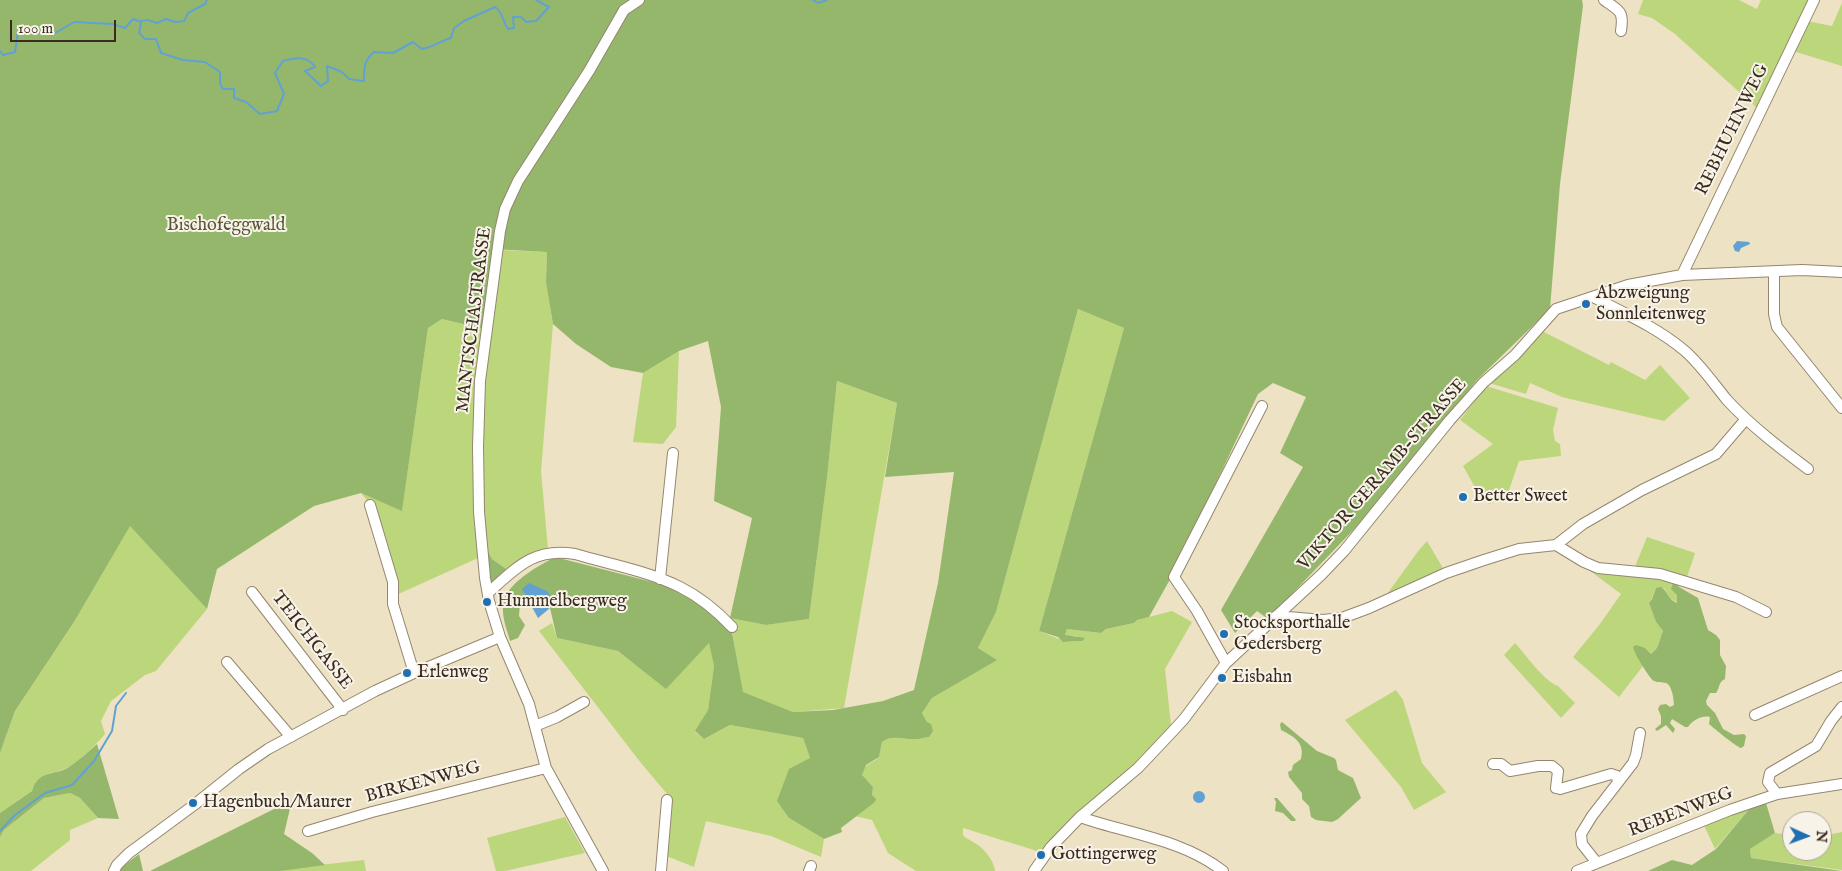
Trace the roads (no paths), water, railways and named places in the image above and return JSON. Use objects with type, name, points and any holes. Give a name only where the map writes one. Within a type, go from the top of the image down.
[{"type":"street","name":"MANTSCHASTRASSE","points":[[602,871],[546,768],[525,694],[500,637],[488,593],[482,556],[479,512],[480,381],[500,231],[505,209],[518,181],[588,71],[624,10],[639,0]]},
{"type":"street","points":[[1604,0],[1621,13],[1623,18],[1621,31]]},
{"type":"street","name":"REBHUHNWEG","points":[[1682,274],[1814,0]]},
{"type":"street","name":"VIKTOR GERAMB-STRASSE","points":[[1034,871],[1051,847],[1080,817],[1108,795],[1154,752],[1184,719],[1226,663],[1321,575],[1344,551],[1450,420],[1483,383],[1515,355],[1556,310],[1628,285],[1682,274],[1802,270],[1842,272]]},
{"type":"street","points":[[1774,272],[1774,314],[1778,327],[1842,408]]},
{"type":"street","points":[[1593,296],[1676,344],[1706,372],[1726,399],[1746,419],[1808,469]]},
{"type":"street","points":[[1226,663],[1197,611],[1174,577],[1262,406]]},
{"type":"street","points":[[1276,616],[1323,620],[1342,618],[1369,608],[1437,577],[1519,548],[1556,545],[1583,524],[1634,495],[1716,454],[1746,419]]},
{"type":"street","points":[[660,579],[673,453]]},
{"type":"street","points":[[370,505],[393,582],[393,604],[414,673]]},
{"type":"street","points":[[1556,545],[1598,568],[1660,574],[1736,597],[1766,612]]},
{"type":"street","points":[[488,593],[520,565],[536,556],[550,552],[562,552],[575,554],[660,579],[692,594],[718,611],[732,626]]},
{"type":"street","name":"TEICHGASSE","points":[[252,592],[343,710]]},
{"type":"street","points":[[114,871],[117,865],[129,853],[268,749],[375,691],[500,637]]},
{"type":"street","points":[[227,662],[291,737]]},
{"type":"street","points":[[1755,714],[1842,676]]},
{"type":"street","points":[[535,726],[584,702]]},
{"type":"street","points":[[1777,794],[1768,782],[1770,773],[1816,746],[1842,707]]},
{"type":"street","points":[[1597,863],[1582,844],[1581,834],[1592,816],[1633,763],[1640,733]]},
{"type":"street","points":[[1493,764],[1500,764],[1510,771],[1538,766],[1552,766],[1558,771],[1556,788],[1560,789],[1611,774],[1616,776],[1618,782]]},
{"type":"street","name":"BIRKENWEG","points":[[308,832],[372,812],[546,768]]},
{"type":"street","name":"REBENWEG","points":[[1577,871],[1730,810],[1777,794],[1842,784]]},
{"type":"street","points":[[660,871],[667,800]]},
{"type":"street","points":[[1080,817],[1110,828],[1177,844],[1223,871]]},
{"type":"water","points":[[1737,241],[1749,242],[1750,244],[1741,248],[1739,252],[1735,251],[1733,246]]},
{"type":"water","points":[[529,583],[547,591],[552,598],[550,608],[538,618],[522,589]]},
{"type":"water","points":[[1199,791],[1205,797],[1199,803],[1193,797]]},
{"type":"waterway","points":[[141,21],[148,20],[157,23],[166,19],[175,22],[184,21],[188,13],[205,4],[207,0]]},
{"type":"waterway","points":[[0,51],[3,55],[15,52],[18,31],[55,33],[74,22],[113,24],[125,28],[133,19],[141,22],[139,33],[145,39],[156,39],[161,53],[183,60],[205,62],[220,72],[220,84],[223,89],[234,89],[234,98],[246,102],[260,114],[277,111],[284,94],[275,73],[283,61],[296,58],[305,59],[312,63],[315,67],[305,71],[321,86],[328,81],[327,66],[342,72],[349,79],[364,81],[365,65],[368,58],[374,52],[393,53],[413,42],[422,49],[430,47],[451,38],[454,28],[464,21],[495,7],[500,12],[508,29],[514,28],[513,17],[521,17],[526,22],[536,21],[549,7],[536,0]]},
{"type":"waterway","points":[[813,0],[818,3],[827,0]]},
{"type":"waterway","points":[[0,831],[15,815],[45,793],[72,785],[94,761],[112,731],[116,706],[126,693]]},
{"type":"place","name":"Abzweigung Sonnleitenweg","points":[[1586,304]]},
{"type":"place","name":"Better Sweet","points":[[1463,497]]},
{"type":"place","name":"Hummelbergweg","points":[[487,602]]},
{"type":"place","name":"Stocksporthalle Gedersberg","points":[[1224,634]]},
{"type":"place","name":"Erlenweg","points":[[407,673]]},
{"type":"place","name":"Eisbahn","points":[[1222,678]]},
{"type":"place","name":"Hagenbuch/Maurer","points":[[193,803]]},
{"type":"place","name":"Gottingerweg","points":[[1041,855]]},
{"type":"park label","name":"Bischofeggwald","points":[[226,226]]}]
